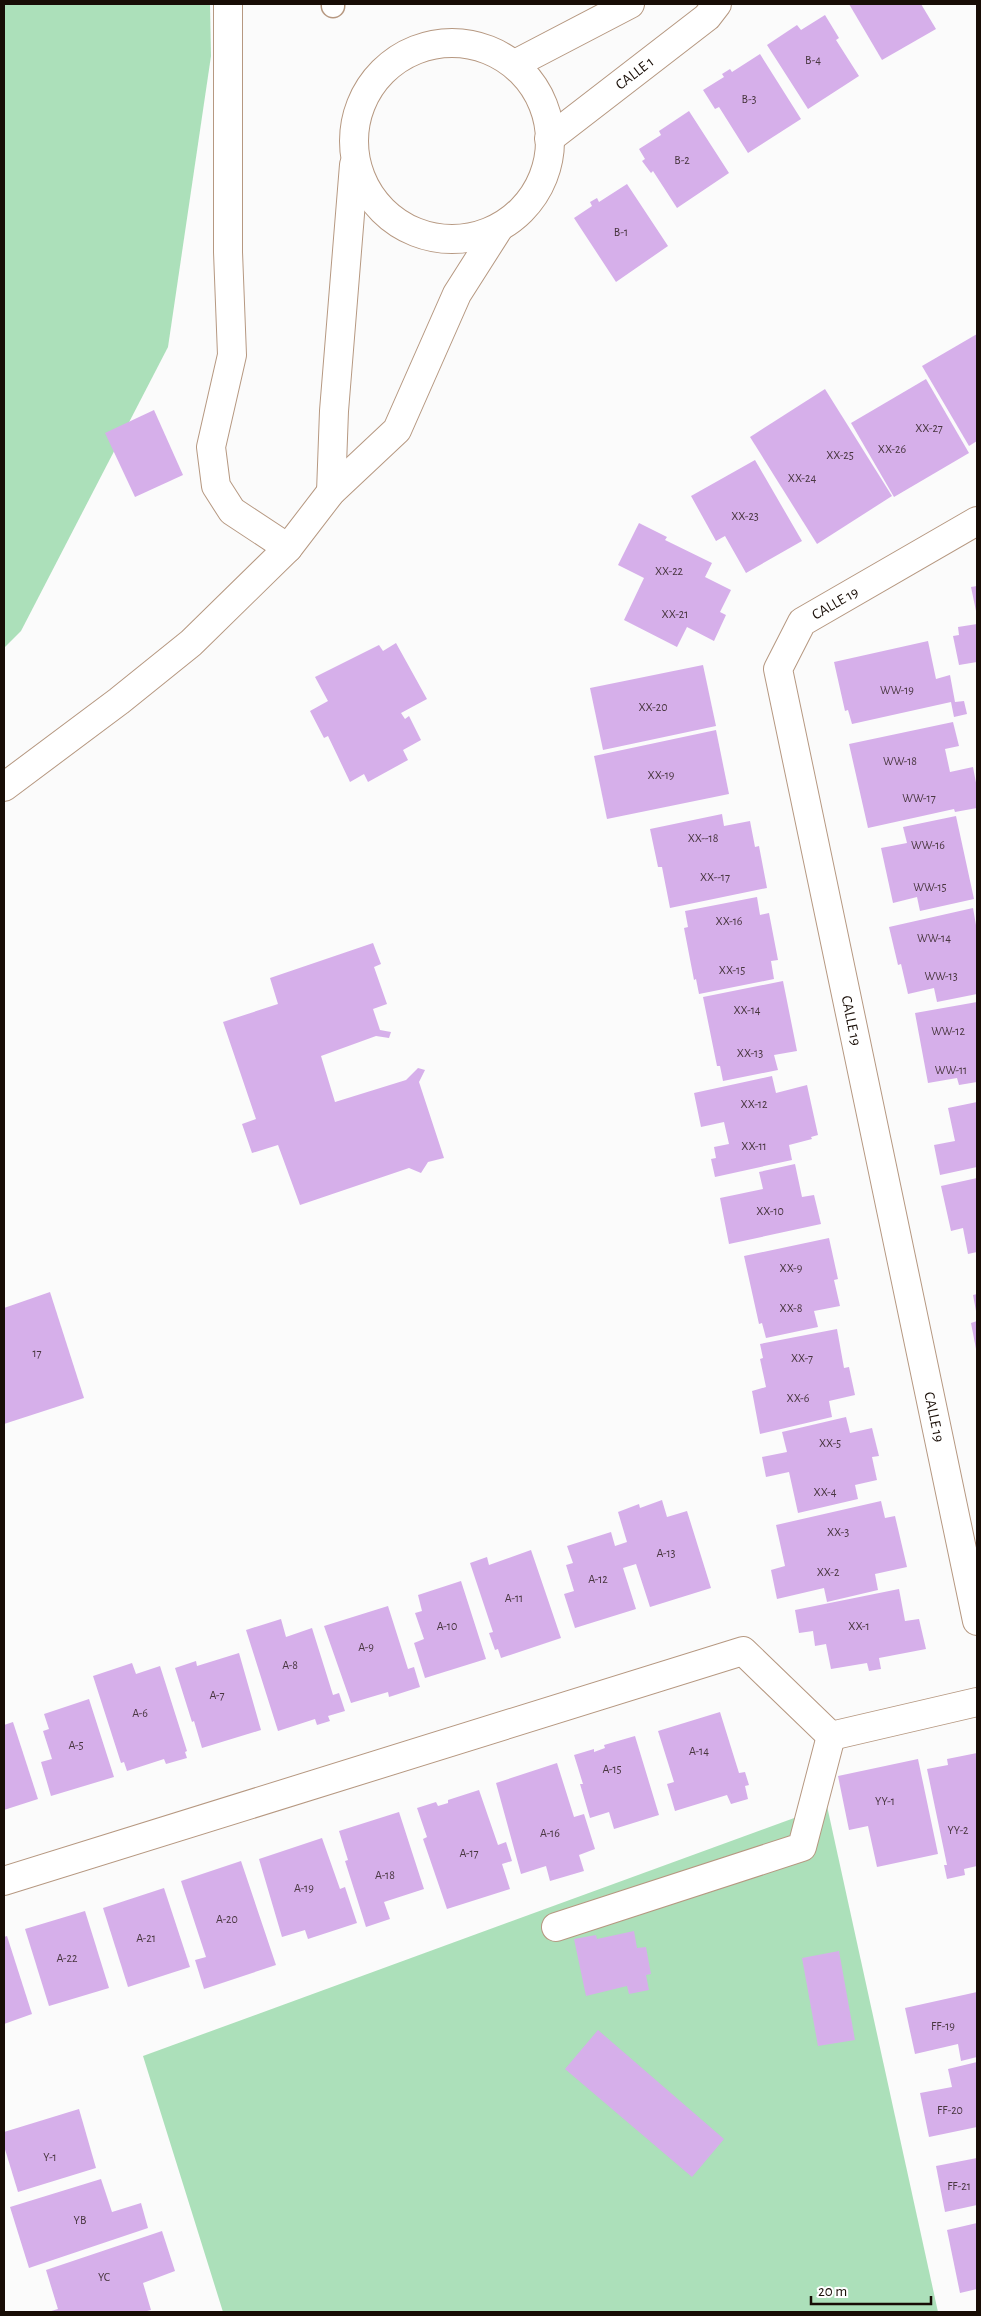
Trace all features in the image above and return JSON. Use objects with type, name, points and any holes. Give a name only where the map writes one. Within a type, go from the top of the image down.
[{"type":"street","points":[[228,4],[228,252],[232,356],[211,446],[216,486],[232,511],[288,548]]},
{"type":"street","points":[[515,64],[630,4]]},
{"type":"street","name":"CALLE 1","points":[[549,139],[707,17],[717,4]]},
{"type":"street","points":[[4,787],[191,643],[288,548],[331,492],[397,430],[457,294],[499,228],[529,204],[547,169],[549,139],[540,94],[515,64],[479,46],[439,43],[400,56],[371,84],[355,120],[354,160],[334,411],[331,492]]},
{"type":"street","points":[[354,160],[369,197],[399,225],[431,238],[466,239],[499,228]]},
{"type":"street","name":"CALLE 19","points":[[977,521],[802,622],[778,669],[977,1621]]},
{"type":"street","points":[[4,1880],[743,1651],[831,1736]]},
{"type":"street","points":[[831,1736],[977,1702]]},
{"type":"street","points":[[556,1926],[802,1847],[831,1736]]},
{"type":"green space","points":[[4,4],[210,4],[211,56],[168,347],[21,631],[4,648]]},
{"type":"green space","points":[[827,1806],[938,2312],[223,2312],[143,2056]]},
{"type":"building","points":[[849,4],[921,4],[936,29],[882,60]]},
{"type":"building","points":[[825,15],[839,38],[836,40],[859,76],[808,109],[767,45],[797,25],[801,30]]},
{"type":"building","points":[[760,54],[801,119],[748,153],[719,107],[715,109],[703,90],[724,77],[722,74],[730,69],[732,72]]},
{"type":"building","points":[[689,111],[729,173],[677,208],[653,171],[651,173],[642,161],[645,159],[639,149],[661,135],[659,131]]},
{"type":"building","points":[[627,184],[668,246],[616,282],[574,218],[592,206],[590,202],[597,198],[599,202]]},
{"type":"building","points":[[977,334],[977,441],[969,446],[922,366]]},
{"type":"building","points":[[926,379],[969,453],[894,497],[851,423]]},
{"type":"building","points":[[825,389],[892,496],[817,544],[750,437]]},
{"type":"building","points":[[154,410],[183,475],[135,497],[105,433]]},
{"type":"building","points":[[755,460],[802,541],[746,573],[725,536],[716,541],[691,496]]},
{"type":"building","points":[[639,523],[667,537],[665,540],[712,563],[705,577],[731,590],[720,612],[726,615],[714,641],[687,627],[677,647],[624,620],[644,578],[618,565]]},
{"type":"building","points":[[977,586],[977,611],[976,611],[971,587]]},
{"type":"building","points":[[977,624],[977,662],[959,665],[953,636],[959,635],[958,627]]},
{"type":"building","points":[[928,641],[936,679],[950,675],[955,702],[964,701],[967,714],[954,717],[951,702],[852,724],[848,710],[845,711],[834,662]]},
{"type":"building","points":[[396,643],[427,699],[401,713],[405,719],[409,716],[421,740],[403,750],[408,760],[368,782],[364,774],[350,782],[328,736],[324,738],[310,711],[328,701],[315,677],[379,645],[383,651]]},
{"type":"building","points":[[703,665],[716,726],[603,750],[590,688]]},
{"type":"building","points":[[953,722],[959,746],[945,749],[950,772],[973,767],[977,788],[977,808],[955,812],[954,809],[868,828],[849,744]]},
{"type":"building","points":[[716,730],[729,794],[607,819],[594,756]]},
{"type":"building","points":[[722,814],[724,826],[750,821],[755,847],[759,846],[767,888],[670,908],[662,867],[658,867],[650,829]]},
{"type":"building","points":[[956,816],[974,899],[920,911],[917,897],[893,903],[881,848],[907,843],[903,827]]},
{"type":"building","points":[[757,897],[760,915],[769,913],[778,960],[771,961],[774,979],[699,994],[696,979],[694,980],[684,928],[688,927],[685,911]]},
{"type":"building","points":[[973,908],[977,924],[977,994],[937,1002],[934,988],[908,994],[901,964],[898,965],[889,927]]},
{"type":"building","points":[[373,943],[381,964],[374,967],[387,1004],[373,1009],[380,1030],[391,1032],[389,1038],[376,1036],[321,1056],[335,1102],[406,1080],[418,1068],[425,1070],[419,1082],[444,1158],[428,1162],[421,1173],[409,1168],[300,1205],[278,1145],[252,1153],[242,1124],[256,1119],[223,1022],[278,1004],[270,978]]},
{"type":"building","points":[[783,981],[797,1051],[774,1055],[778,1070],[723,1081],[720,1066],[717,1066],[703,997]]},
{"type":"building","points":[[977,1002],[977,1082],[959,1085],[957,1078],[928,1083],[915,1013]]},
{"type":"building","points":[[772,1076],[776,1093],[807,1085],[818,1135],[811,1137],[812,1139],[789,1145],[792,1160],[715,1177],[711,1159],[716,1158],[714,1147],[729,1144],[724,1122],[701,1127],[694,1093]]},
{"type":"building","points":[[977,1102],[977,1167],[940,1175],[934,1145],[955,1141],[948,1108]]},
{"type":"building","points":[[795,1164],[802,1197],[814,1195],[821,1224],[729,1244],[720,1198],[763,1189],[759,1172]]},
{"type":"building","points":[[977,1178],[977,1252],[968,1254],[963,1228],[951,1231],[941,1186]]},
{"type":"building","points":[[829,1238],[838,1279],[834,1280],[840,1306],[814,1311],[818,1327],[766,1338],[762,1323],[759,1324],[744,1256]]},
{"type":"building","points":[[50,1292],[84,1398],[4,1424],[4,1308]]},
{"type":"building","points":[[977,1294],[977,1311],[976,1311],[973,1295]]},
{"type":"building","points":[[977,1321],[977,1349],[976,1349],[971,1323]]},
{"type":"building","points":[[837,1329],[844,1368],[849,1367],[855,1395],[829,1401],[832,1417],[760,1434],[752,1391],[766,1387],[760,1359],[763,1358],[760,1344]]},
{"type":"building","points":[[846,1417],[850,1433],[872,1428],[879,1456],[872,1457],[877,1480],[855,1485],[858,1499],[798,1513],[789,1472],[766,1477],[762,1457],[787,1452],[782,1432]]},
{"type":"building","points":[[662,1500],[667,1517],[687,1511],[711,1588],[650,1607],[636,1564],[623,1568],[636,1609],[575,1628],[564,1594],[574,1591],[566,1565],[573,1563],[567,1546],[611,1532],[615,1546],[627,1542],[618,1512],[639,1504],[640,1508]]},
{"type":"building","points":[[881,1501],[885,1518],[895,1516],[907,1567],[875,1574],[878,1590],[827,1602],[824,1588],[777,1599],[771,1570],[785,1566],[776,1525]]},
{"type":"building","points":[[531,1550],[561,1638],[501,1658],[498,1649],[495,1650],[489,1633],[493,1632],[470,1563],[487,1557],[489,1565]]},
{"type":"building","points":[[461,1581],[486,1659],[425,1678],[414,1643],[424,1639],[415,1613],[422,1611],[418,1595]]},
{"type":"building","points":[[899,1589],[905,1621],[919,1619],[926,1649],[879,1658],[881,1669],[869,1671],[867,1663],[831,1669],[826,1644],[815,1646],[813,1631],[799,1633],[795,1610]]},
{"type":"building","points":[[388,1606],[408,1669],[414,1667],[420,1687],[389,1697],[388,1692],[351,1703],[324,1626]]},
{"type":"building","points":[[281,1619],[286,1637],[312,1628],[333,1695],[339,1693],[345,1711],[328,1716],[330,1721],[317,1725],[315,1719],[278,1731],[246,1630]]},
{"type":"building","points":[[239,1653],[261,1730],[202,1748],[175,1668],[196,1661],[197,1666]]},
{"type":"building","points":[[132,1663],[136,1674],[160,1666],[187,1751],[185,1752],[187,1758],[166,1764],[164,1759],[127,1771],[124,1762],[121,1763],[93,1676]]},
{"type":"building","points":[[89,1699],[114,1777],[51,1796],[41,1762],[52,1759],[43,1731],[49,1729],[44,1714]]},
{"type":"building","points":[[720,1712],[739,1773],[745,1772],[749,1785],[745,1786],[748,1799],[731,1804],[727,1795],[675,1811],[667,1784],[674,1782],[658,1731]]},
{"type":"building","points":[[13,1722],[38,1799],[4,1810],[4,1725]]},
{"type":"building","points":[[635,1736],[659,1815],[614,1829],[609,1812],[590,1818],[580,1784],[583,1784],[574,1755],[594,1749],[594,1752],[605,1748],[604,1745]]},
{"type":"building","points":[[977,1753],[977,1866],[964,1869],[965,1875],[947,1879],[944,1865],[947,1865],[927,1769],[948,1765],[947,1759]]},
{"type":"building","points":[[918,1759],[938,1854],[877,1867],[868,1826],[849,1830],[838,1776]]},
{"type":"building","points":[[557,1763],[574,1817],[584,1814],[595,1849],[579,1855],[584,1871],[550,1881],[546,1866],[521,1874],[496,1783]]},
{"type":"building","points":[[479,1790],[498,1845],[506,1842],[512,1861],[502,1864],[510,1889],[447,1909],[423,1839],[427,1837],[417,1808],[436,1802],[438,1806],[448,1803],[448,1800]]},
{"type":"building","points":[[399,1812],[424,1889],[384,1902],[390,1919],[366,1927],[345,1861],[348,1860],[339,1831]]},
{"type":"building","points":[[322,1838],[340,1889],[345,1887],[357,1923],[308,1939],[305,1930],[282,1937],[259,1859]]},
{"type":"building","points":[[241,1861],[276,1965],[204,1989],[195,1960],[206,1957],[181,1881]]},
{"type":"building","points":[[164,1888],[190,1967],[128,1987],[103,1908]]},
{"type":"building","points":[[85,1911],[109,1988],[49,2006],[25,1929]]},
{"type":"building","points":[[634,1931],[637,1948],[646,1947],[651,1974],[646,1975],[649,1990],[629,1994],[627,1986],[586,1996],[574,1939],[596,1935],[597,1939]]},
{"type":"building","points":[[7,1936],[32,2014],[4,2024],[4,1937]]},
{"type":"building","points":[[839,1951],[855,2040],[818,2046],[802,1958]]},
{"type":"building","points":[[977,1992],[977,2057],[961,2061],[958,2044],[915,2054],[905,2008]]},
{"type":"building","points":[[598,2030],[724,2139],[692,2177],[565,2069]]},
{"type":"building","points":[[977,2062],[977,2127],[929,2137],[920,2093],[952,2087],[948,2069]]},
{"type":"building","points":[[79,2109],[96,2168],[18,2192],[4,2146],[4,2132]]},
{"type":"building","points":[[977,2158],[977,2205],[945,2212],[936,2166]]},
{"type":"building","points":[[101,2179],[112,2212],[141,2203],[148,2228],[29,2268],[10,2207]]},
{"type":"building","points":[[977,2223],[977,2289],[960,2293],[947,2230]]},
{"type":"building","points":[[162,2231],[175,2271],[143,2283],[151,2310],[143,2312],[48,2312],[58,2309],[46,2270]]}]
